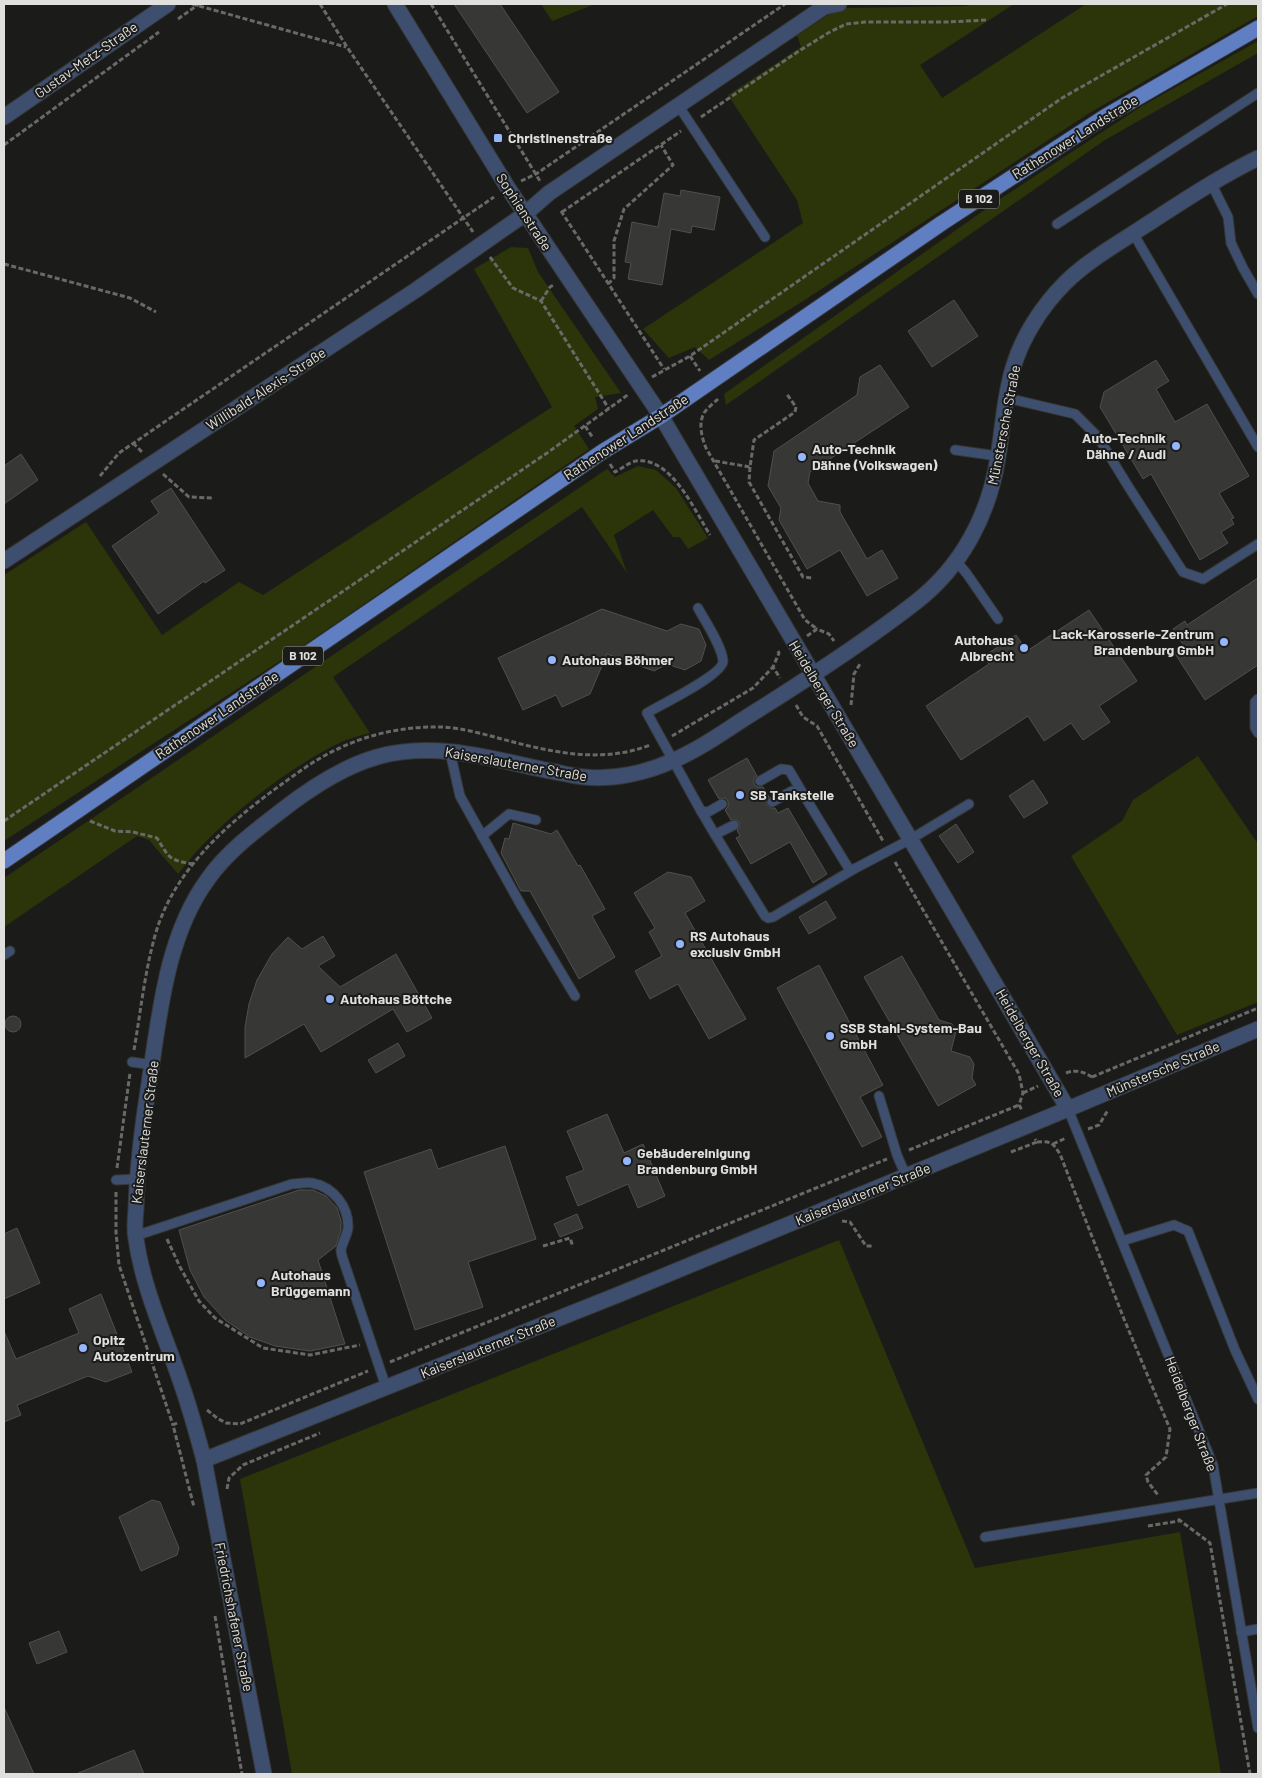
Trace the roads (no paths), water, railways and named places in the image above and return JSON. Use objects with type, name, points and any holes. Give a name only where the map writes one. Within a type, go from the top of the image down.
[{"type":"main road","name":"Rathenower Landstraße","points":[[4,861],[602,452],[661,416],[942,223],[1106,116],[1258,28]]},
{"type":"street","name":"Gustav-Metz-Straße","points":[[4,117],[168,4]]},
{"type":"street","name":"Sophienstraße","points":[[395,4],[508,188],[661,416]]},
{"type":"street","points":[[525,214],[548,193],[824,7],[840,4]]},
{"type":"street","name":"Münstersche Straße","points":[[813,674],[918,600],[957,562],[980,522],[989,499],[1013,367],[1037,318],[1064,284],[1082,269],[1134,233],[1231,171],[1258,158]]},
{"type":"street","name":"Willibald-Alexis-Straße","points":[[4,561],[407,296],[488,251],[525,214]]},
{"type":"street","name":"Heidelberger Straße","points":[[661,416],[1068,1109]]},
{"type":"street","name":"Kaiserslauterner Straße","points":[[813,674],[705,744],[672,762],[647,770],[609,778],[580,777],[474,754],[408,751],[377,756],[351,766],[298,798],[247,838],[208,879],[183,924],[166,981],[136,1179],[135,1236],[147,1289],[192,1416],[204,1460],[620,1294],[1068,1109]]},
{"type":"street","name":"Münstersche Straße","points":[[1068,1109],[1258,1029]]},
{"type":"street","name":"Friedrichshafener Straße","points":[[204,1460],[264,1774]]},
{"type":"lane","points":[[1057,224],[1258,93]]},
{"type":"lane","points":[[678,105],[765,237]]},
{"type":"lane","points":[[1212,183],[1228,218],[1231,243],[1258,294]]},
{"type":"lane","points":[[1134,233],[1258,447]]},
{"type":"lane","points":[[1007,398],[1074,414],[1098,437],[1183,572],[1204,578],[1258,544]]},
{"type":"lane","points":[[955,450],[998,456]]},
{"type":"lane","points":[[957,562],[998,619]]},
{"type":"lane","points":[[698,608],[722,653],[723,663],[719,670],[706,680],[647,713],[672,762],[764,916],[768,918],[773,917],[969,804]]},
{"type":"lane","points":[[1258,700],[1255,702],[1255,728],[1258,734]]},
{"type":"lane","points":[[450,752],[460,796],[574,996]]},
{"type":"lane","points":[[760,781],[781,769],[790,770],[849,869],[854,869]]},
{"type":"lane","points":[[772,802],[792,791],[802,792]]},
{"type":"lane","points":[[701,811],[708,812],[722,804]]},
{"type":"lane","points":[[482,836],[509,814],[536,820]]},
{"type":"lane","points":[[714,833],[718,834],[734,825]]},
{"type":"lane","points":[[132,1062],[152,1065]]},
{"type":"lane","points":[[879,1096],[897,1155],[906,1176]]},
{"type":"lane","name":"Heidelberger Straße","points":[[1068,1109],[1213,1465],[1258,1728]]},
{"type":"lane","points":[[116,1180],[136,1179]]},
{"type":"lane","points":[[135,1236],[292,1184],[311,1183],[327,1188],[341,1202],[346,1213],[348,1228],[346,1240],[341,1250],[386,1387]]},
{"type":"lane","points":[[1122,1241],[1174,1225],[1188,1231],[1235,1350],[1258,1399]]},
{"type":"lane","points":[[985,1537],[1258,1493]]},
{"type":"lane","points":[[1241,1632],[1258,1629]]},
{"type":"place","name":"Christinenstraße","points":[[498,138]]},
{"type":"place","name":"Auto-Technik Dähne / Audi","points":[[1176,446]]},
{"type":"place","name":"Auto-Technik Dähne (Volkswagen)","points":[[802,457]]},
{"type":"place","name":"Lack-Karosserie-Zentrum Brandenburg GmbH","points":[[1224,642]]},
{"type":"place","name":"Autohaus Albrecht","points":[[1024,648]]},
{"type":"place","name":"Autohaus Böhmer","points":[[552,660]]},
{"type":"place","name":"SB Tankstelle","points":[[740,795]]},
{"type":"place","name":"RS Autohaus exclusiv GmbH","points":[[680,944]]},
{"type":"place","name":"Autohaus Böttche","points":[[330,999]]},
{"type":"place","name":"SSB Stahl-System-Bau GmbH","points":[[830,1036]]},
{"type":"place","name":"Gebäudereinigung Brandenburg GmbH","points":[[627,1161]]},
{"type":"place","name":"Autohaus Brüggemann","points":[[261,1283]]},
{"type":"place","name":"Opitz Autozentrum","points":[[83,1348]]}]
